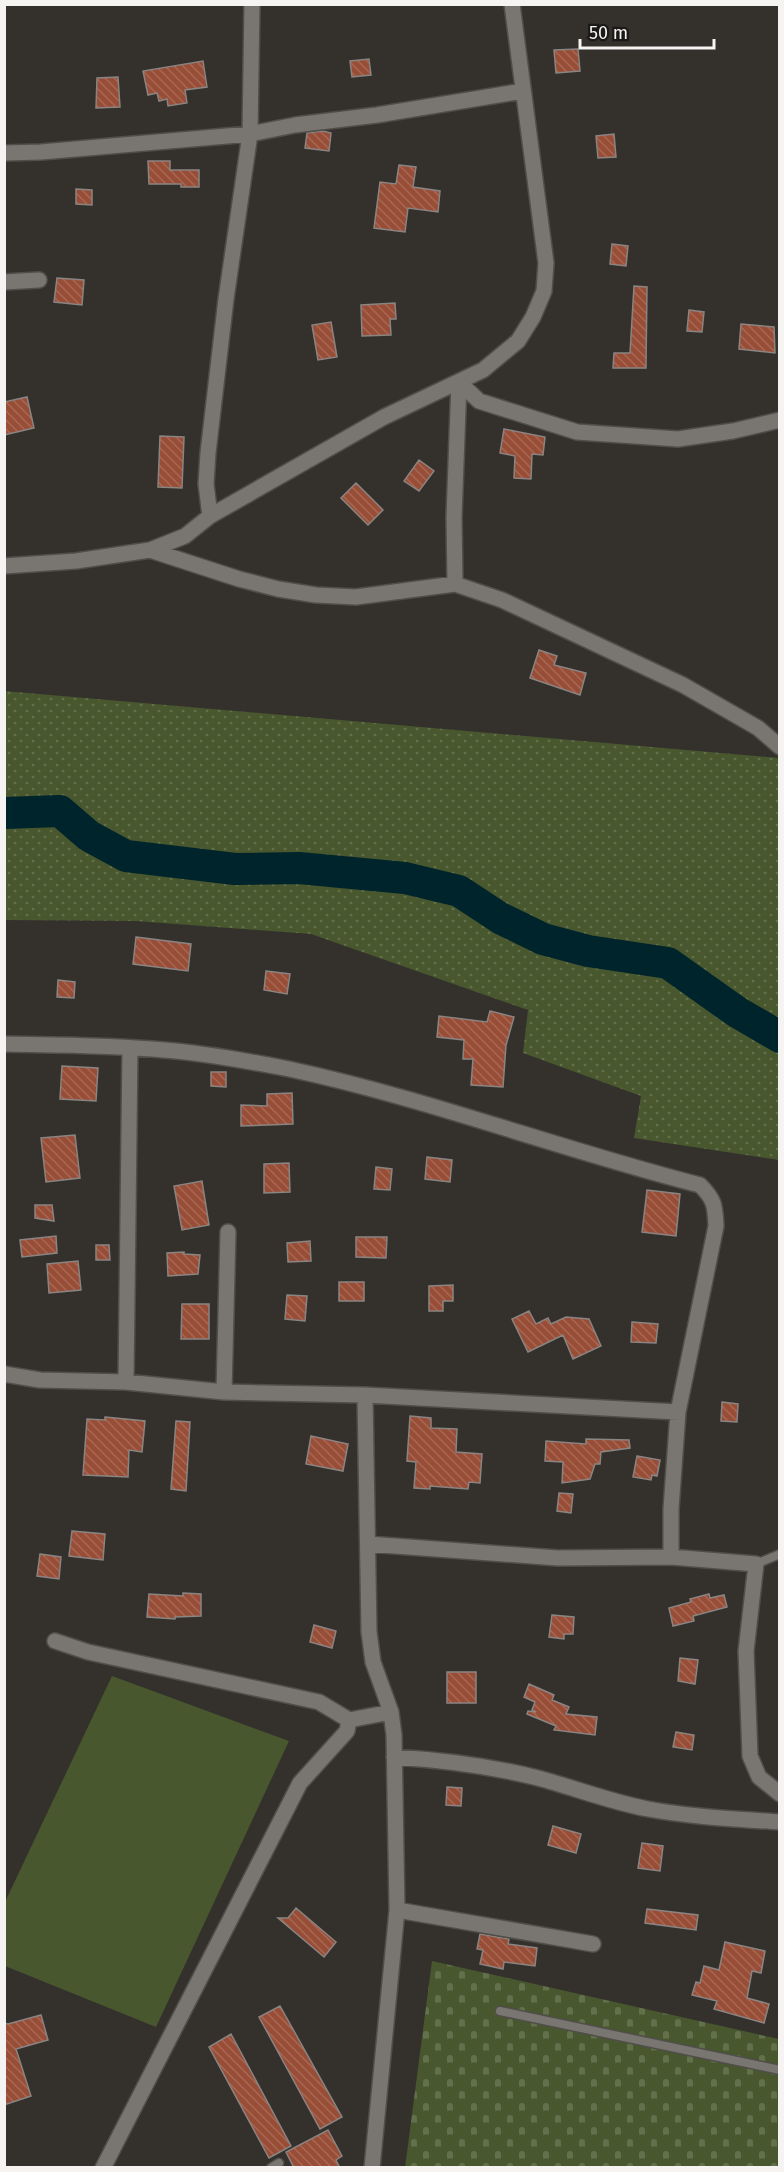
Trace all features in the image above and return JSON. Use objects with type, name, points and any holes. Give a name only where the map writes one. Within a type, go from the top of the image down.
[{"type":"street","points":[[210,516],[206,484],[208,453],[226,299],[250,134],[252,4]]},
{"type":"street","points":[[4,566],[76,561],[150,550],[185,536],[210,516],[384,417],[483,370],[518,341],[533,317],[544,291],[546,263],[512,4]]},
{"type":"street","points":[[4,153],[41,152],[250,134],[295,125],[376,115],[523,91]]},
{"type":"street","points":[[4,282],[39,280]]},
{"type":"street","points":[[459,382],[479,401],[577,432],[678,439],[733,431],[780,420]]},
{"type":"street","points":[[455,584],[454,517],[459,382]]},
{"type":"street","points":[[150,550],[239,579],[315,595],[356,597],[455,584],[502,600],[683,686],[758,728],[780,747]]},
{"type":"street","points":[[4,1044],[130,1048],[214,1056],[288,1069],[343,1082],[700,1185],[712,1197],[716,1226],[678,1412],[671,1509],[671,1557]]},
{"type":"street","points":[[126,1382],[130,1048]]},
{"type":"street","points":[[224,1392],[228,1232]]},
{"type":"street","points":[[4,1374],[40,1380],[126,1382],[224,1392],[365,1395],[678,1412]]},
{"type":"street","points":[[365,1395],[369,1632],[373,1662],[391,1713],[397,1910],[372,2168]]},
{"type":"street","points":[[368,1544],[558,1558],[671,1557],[756,1564],[746,1651],[750,1756],[759,1777],[780,1794]]},
{"type":"street","points":[[55,1641],[88,1652],[319,1702],[349,1720],[391,1713]]},
{"type":"street","points":[[103,2168],[300,1783],[348,1731],[349,1720]]},
{"type":"street","points":[[394,1757],[445,1760],[487,1766],[648,1809],[726,1819],[780,1822]]},
{"type":"street","points":[[397,1910],[593,1944]]},
{"type":"lane","points":[[756,1564],[780,1554]]},
{"type":"lane","points":[[500,2011],[780,2070]]},
{"type":"lane","points":[[271,2168],[279,2163]]},
{"type":"green space","points":[[4,691],[779,758],[779,1160],[634,1138],[641,1096],[523,1053],[528,1010],[311,934],[136,921],[5,920]]},
{"type":"green space","points":[[112,1676],[289,1741],[156,2027],[5,1966],[5,1902]]},
{"type":"green space","points":[[432,1961],[779,2039],[779,2167],[405,2168]]},
{"type":"building","points":[[578,49],[580,71],[556,73],[554,50]]},
{"type":"building","points":[[369,59],[371,75],[352,77],[350,61]]},
{"type":"building","points":[[203,61],[207,87],[185,90],[187,103],[168,106],[167,99],[159,101],[157,93],[148,95],[143,71]]},
{"type":"building","points":[[118,77],[120,107],[96,108],[97,78]]},
{"type":"building","points":[[323,131],[331,133],[329,151],[305,148],[307,133]]},
{"type":"building","points":[[614,134],[616,157],[598,158],[596,136]]},
{"type":"building","points":[[148,161],[170,161],[170,170],[199,170],[199,187],[181,187],[181,184],[149,184]]},
{"type":"building","points":[[399,165],[416,167],[413,187],[440,191],[438,212],[408,208],[405,232],[374,228],[380,182],[396,184]]},
{"type":"building","points":[[76,189],[92,190],[92,205],[76,204]]},
{"type":"building","points":[[612,244],[628,246],[626,266],[610,264]]},
{"type":"building","points":[[57,278],[84,280],[82,305],[54,302]]},
{"type":"building","points":[[634,286],[647,287],[646,368],[613,368],[614,353],[630,353]]},
{"type":"building","points":[[395,303],[396,319],[390,319],[391,335],[362,336],[361,305]]},
{"type":"building","points":[[689,310],[704,312],[702,332],[687,331]]},
{"type":"building","points":[[331,322],[337,357],[318,360],[312,325]]},
{"type":"building","points":[[741,324],[774,327],[775,353],[739,349]]},
{"type":"building","points":[[27,397],[34,428],[4,435],[4,402]]},
{"type":"building","points":[[504,429],[545,437],[543,455],[532,454],[531,479],[514,478],[515,456],[500,453]]},
{"type":"building","points":[[160,436],[184,437],[182,488],[158,487]]},
{"type":"building","points":[[419,460],[434,471],[419,491],[404,481]]},
{"type":"building","points":[[356,483],[383,510],[368,525],[341,498]]},
{"type":"building","points":[[539,650],[557,656],[554,665],[586,673],[580,695],[530,678]]},
{"type":"building","points":[[136,937],[191,944],[188,971],[133,964]]},
{"type":"building","points":[[266,971],[290,974],[287,994],[264,990]]},
{"type":"building","points":[[58,980],[75,982],[74,998],[57,997]]},
{"type":"building","points":[[490,1011],[514,1017],[506,1045],[503,1087],[471,1085],[473,1059],[463,1059],[464,1040],[437,1037],[439,1016],[487,1022]]},
{"type":"building","points":[[62,1066],[98,1068],[96,1101],[60,1099]]},
{"type":"building","points":[[211,1072],[226,1072],[226,1087],[211,1086]]},
{"type":"building","points":[[292,1093],[293,1124],[241,1126],[241,1105],[267,1106],[267,1094]]},
{"type":"building","points":[[75,1135],[80,1178],[46,1182],[41,1138]]},
{"type":"building","points":[[427,1157],[452,1160],[450,1182],[425,1179]]},
{"type":"building","points":[[289,1163],[290,1192],[264,1193],[264,1164]]},
{"type":"building","points":[[376,1167],[392,1169],[390,1190],[374,1189]]},
{"type":"building","points":[[202,1181],[209,1225],[182,1230],[174,1186]]},
{"type":"building","points":[[647,1190],[680,1194],[676,1236],[642,1232]]},
{"type":"building","points":[[35,1205],[52,1205],[54,1221],[35,1218]]},
{"type":"building","points":[[56,1236],[57,1253],[22,1257],[20,1240]]},
{"type":"building","points":[[356,1237],[387,1237],[386,1258],[356,1257]]},
{"type":"building","points":[[310,1241],[311,1261],[288,1262],[287,1243]]},
{"type":"building","points":[[96,1245],[109,1245],[110,1260],[96,1260]]},
{"type":"building","points":[[184,1252],[184,1254],[200,1255],[198,1274],[168,1276],[167,1253]]},
{"type":"building","points":[[78,1261],[81,1290],[49,1293],[47,1264]]},
{"type":"building","points":[[339,1282],[364,1282],[364,1301],[339,1301]]},
{"type":"building","points":[[453,1285],[453,1301],[443,1301],[443,1311],[429,1311],[429,1286]]},
{"type":"building","points":[[287,1295],[307,1296],[305,1321],[285,1319]]},
{"type":"building","points":[[182,1304],[209,1304],[209,1339],[181,1339]]},
{"type":"building","points":[[529,1311],[536,1324],[548,1318],[551,1324],[566,1317],[589,1319],[601,1346],[573,1359],[563,1335],[528,1352],[512,1319]]},
{"type":"building","points":[[632,1322],[658,1324],[656,1343],[631,1342]]},
{"type":"building","points":[[722,1402],[738,1404],[737,1422],[721,1421]]},
{"type":"building","points":[[410,1416],[431,1418],[431,1428],[457,1429],[456,1452],[482,1454],[480,1483],[469,1482],[468,1489],[430,1486],[430,1489],[414,1488],[416,1462],[407,1461]]},
{"type":"building","points":[[105,1417],[145,1421],[142,1452],[129,1450],[128,1477],[83,1475],[87,1419],[105,1420]]},
{"type":"building","points":[[176,1421],[190,1422],[186,1491],[171,1489]]},
{"type":"building","points":[[311,1436],[348,1444],[343,1471],[306,1464]]},
{"type":"building","points":[[586,1439],[629,1440],[630,1448],[601,1452],[600,1464],[595,1464],[590,1479],[562,1483],[563,1462],[545,1461],[546,1441],[586,1444]]},
{"type":"building","points":[[637,1456],[660,1460],[657,1476],[652,1475],[651,1480],[633,1477]]},
{"type":"building","points":[[559,1493],[573,1494],[571,1513],[557,1511]]},
{"type":"building","points":[[72,1531],[105,1534],[103,1560],[69,1556]]},
{"type":"building","points":[[40,1554],[61,1557],[59,1579],[37,1576]]},
{"type":"building","points":[[183,1593],[201,1594],[201,1616],[175,1617],[175,1619],[147,1617],[149,1594],[183,1596]]},
{"type":"building","points":[[709,1594],[710,1598],[724,1595],[727,1607],[693,1616],[694,1621],[673,1626],[669,1608]]},
{"type":"building","points":[[552,1615],[574,1617],[573,1634],[564,1634],[564,1639],[549,1637]]},
{"type":"building","points":[[314,1625],[336,1631],[332,1648],[310,1642]]},
{"type":"building","points":[[680,1658],[698,1660],[695,1684],[678,1681]]},
{"type":"building","points":[[447,1672],[476,1672],[476,1703],[447,1703]]},
{"type":"building","points":[[529,1684],[554,1695],[552,1700],[569,1707],[566,1714],[597,1717],[595,1735],[554,1730],[556,1726],[527,1714],[528,1711],[536,1712],[532,1710],[535,1702],[524,1697]]},
{"type":"building","points":[[676,1732],[694,1735],[692,1750],[673,1747]]},
{"type":"building","points":[[447,1787],[462,1788],[461,1806],[446,1805]]},
{"type":"building","points":[[553,1826],[581,1834],[576,1853],[548,1845]]},
{"type":"building","points":[[642,1843],[663,1846],[660,1871],[638,1868]]},
{"type":"building","points":[[296,1908],[336,1942],[324,1957],[278,1918],[288,1918]]},
{"type":"building","points":[[647,1909],[698,1915],[696,1930],[645,1923]]},
{"type":"building","points":[[480,1934],[509,1939],[508,1944],[537,1948],[535,1966],[504,1962],[503,1969],[480,1964],[483,1950],[477,1949]]},
{"type":"building","points":[[725,1942],[765,1951],[761,1973],[752,1971],[747,1998],[769,2004],[764,2023],[714,2009],[717,2001],[692,1995],[696,1982],[700,1983],[704,1966],[719,1970]]},
{"type":"building","points":[[280,2006],[342,2117],[320,2129],[259,2017]]},
{"type":"building","points":[[41,2015],[48,2040],[16,2049],[31,2096],[4,2105],[4,2023],[8,2024]]},
{"type":"building","points":[[231,2034],[291,2146],[269,2158],[209,2047]]},
{"type":"building","points":[[328,2130],[342,2156],[336,2160],[340,2168],[294,2168],[286,2152]]},
{"type":"waterway","points":[[4,813],[60,811],[89,836],[126,856],[235,869],[299,868],[405,878],[459,891],[500,918],[543,939],[588,951],[668,963],[737,1012],[780,1037]]}]
